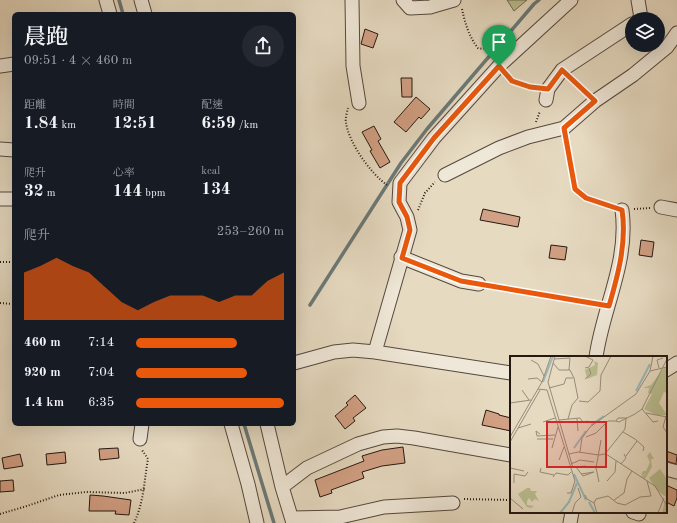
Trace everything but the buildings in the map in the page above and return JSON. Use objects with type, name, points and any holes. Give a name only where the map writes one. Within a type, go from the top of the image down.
[{"type":"street","points":[[106,0],[109,12]]},
{"type":"street","points":[[140,0],[144,12]]},
{"type":"street","points":[[352,0],[353,66],[359,100]]},
{"type":"street","points":[[403,0],[410,8],[458,3]]},
{"type":"street","points":[[375,352],[410,230],[407,217],[399,202],[400,183],[434,138],[499,66],[571,0]]},
{"type":"street","points":[[638,0],[640,12]]},
{"type":"street","points":[[547,94],[562,70],[625,29]]},
{"type":"street","points":[[445,175],[499,148],[564,128],[595,101],[633,76],[667,47],[677,33]]},
{"type":"street","points":[[0,66],[12,64]]},
{"type":"street","points":[[0,149],[12,150]]},
{"type":"street","points":[[0,199],[12,199]]},
{"type":"street","points":[[661,207],[677,210]]},
{"type":"street","points":[[596,356],[604,319],[619,271],[624,224],[622,210]]},
{"type":"street","points":[[402,258],[461,281],[480,284]]},
{"type":"street","points":[[296,362],[334,352],[353,350],[510,373]]},
{"type":"street","points":[[140,439],[142,426]]},
{"type":"street","points":[[233,426],[257,523]]},
{"type":"street","points":[[267,426],[282,487],[293,521],[341,520],[384,507],[453,502]]},
{"type":"street","points":[[282,487],[308,468],[358,444],[383,437],[397,436],[414,438],[510,455]]},
{"type":"street","points":[[667,469],[677,472]]},
{"type":"street","points":[[570,523],[572,513]]},
{"type":"path","points":[[458,3],[465,24],[478,48],[483,49],[494,45]]},
{"type":"path","points":[[499,66],[512,81],[547,94],[528,138]]},
{"type":"path","points":[[562,70],[595,101]]},
{"type":"path","points":[[359,100],[348,108],[345,122],[350,136],[366,164],[380,180]]},
{"type":"path","points":[[564,128],[575,189],[586,198],[622,210],[661,207]]},
{"type":"path","points":[[410,230],[425,193],[434,183],[445,175]]},
{"type":"path","points":[[0,262],[12,262]]},
{"type":"path","points":[[480,284],[609,306]]},
{"type":"path","points":[[0,303],[12,304]]},
{"type":"path","points":[[134,523],[140,511],[145,489],[148,459],[141,448],[140,439]]},
{"type":"path","points":[[0,514],[59,495],[86,492],[125,493],[145,489]]},
{"type":"path","points":[[453,502],[460,499],[510,500]]},
{"type":"green space","points":[[507,0],[527,0],[514,11]]},
{"type":"waterway","points":[[119,0],[122,12]]},
{"type":"waterway","points":[[310,305],[401,163],[427,129],[539,0]]},
{"type":"waterway","points":[[245,426],[274,523]]},
{"type":"route","points":[[499,66],[512,81],[530,87],[548,89],[562,70],[595,101],[564,128],[575,189],[586,198],[622,210],[624,224],[619,271],[609,306],[461,281],[402,258],[410,230],[407,217],[399,202],[400,183],[434,138],[499,66]]}]
